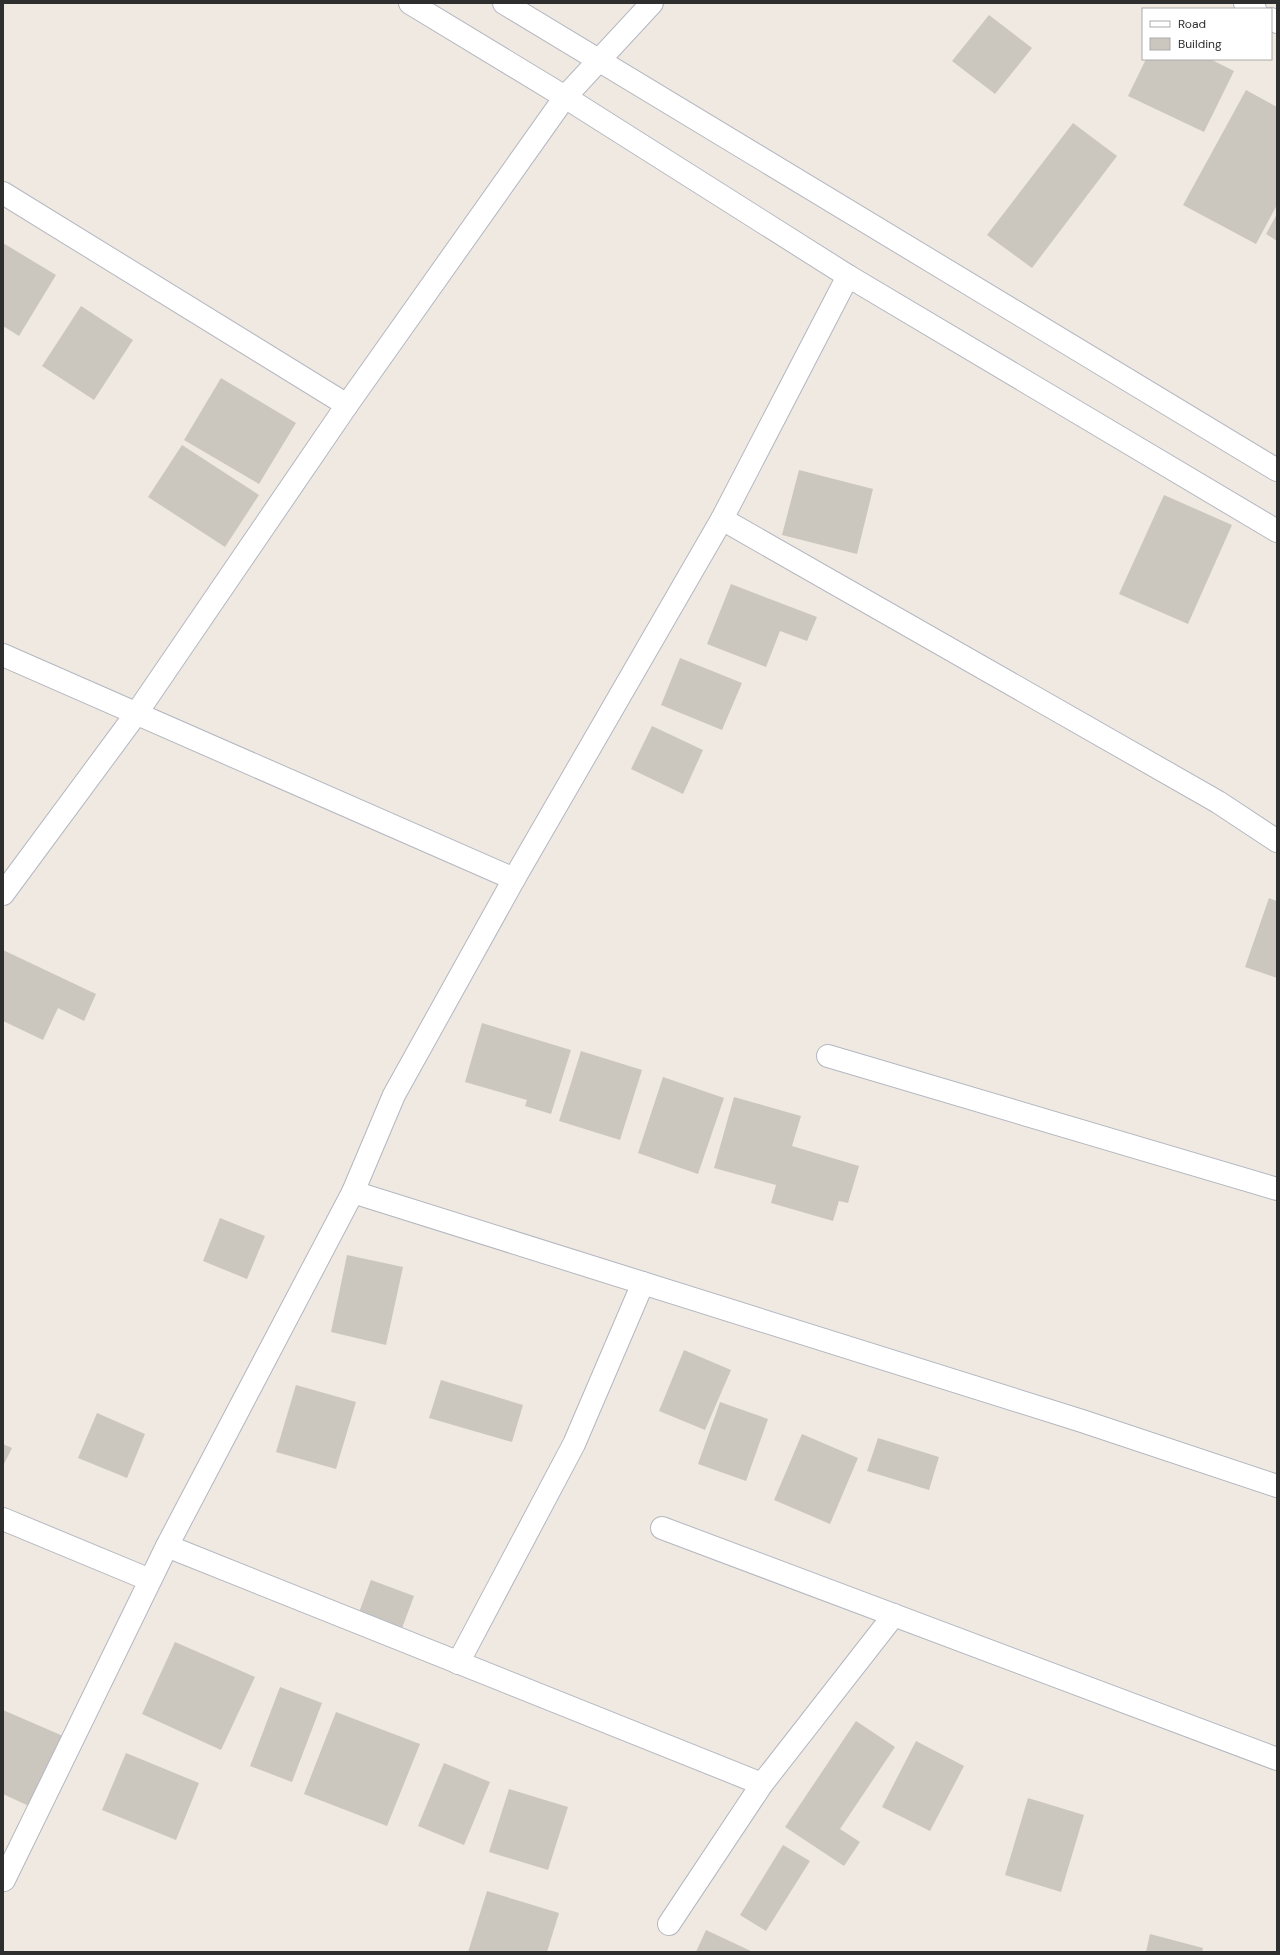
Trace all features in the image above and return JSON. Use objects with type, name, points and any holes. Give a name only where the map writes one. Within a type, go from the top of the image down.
[{"type":"street","points":[[410,3],[565,97],[848,276],[1277,532]]},
{"type":"street","points":[[504,3],[1277,470]]},
{"type":"street","points":[[3,894],[136,714],[348,405],[565,97],[652,3]]},
{"type":"street","points":[[3,193],[348,405]]},
{"type":"street","points":[[4,1880],[167,1546],[353,1192],[394,1095],[514,878],[722,519],[848,276]]},
{"type":"street","points":[[722,519],[1218,802],[1277,841]]},
{"type":"street","points":[[3,655],[514,878]]},
{"type":"street","points":[[828,1056],[1277,1189]]},
{"type":"street","points":[[353,1192],[1082,1421],[1277,1486]]},
{"type":"street","points":[[458,1663],[574,1444],[643,1283]]},
{"type":"street","points":[[3,1519],[150,1580]]},
{"type":"street","points":[[662,1528],[1277,1759]]},
{"type":"street","points":[[167,1546],[762,1784]]},
{"type":"street","points":[[669,1924],[762,1784],[894,1615]]},
{"type":"building","points":[[989,15],[1032,48],[995,94],[952,61]]},
{"type":"building","points":[[1146,60],[1212,60],[1234,71],[1204,132],[1128,96]]},
{"type":"building","points":[[1246,90],[1277,107],[1277,205],[1256,244],[1183,205]]},
{"type":"building","points":[[1073,123],[1117,156],[1032,268],[987,235]]},
{"type":"building","points":[[1277,214],[1277,241],[1266,234]]},
{"type":"building","points":[[3,243],[56,275],[19,336],[3,326]]},
{"type":"building","points":[[81,306],[133,340],[94,400],[42,366]]},
{"type":"building","points":[[221,378],[296,423],[259,484],[184,440]]},
{"type":"building","points":[[182,445],[259,495],[225,547],[148,497]]},
{"type":"building","points":[[799,470],[873,489],[857,554],[782,535]]},
{"type":"building","points":[[1164,495],[1232,525],[1188,624],[1119,594]]},
{"type":"building","points":[[731,584],[817,617],[807,641],[780,631],[766,667],[707,644]]},
{"type":"building","points":[[680,658],[742,683],[722,730],[661,705]]},
{"type":"building","points":[[652,726],[703,750],[683,794],[631,769]]},
{"type":"building","points":[[1269,898],[1277,901],[1277,978],[1245,967]]},
{"type":"building","points":[[3,950],[96,994],[84,1021],[58,1008],[43,1040],[3,1021]]},
{"type":"building","points":[[482,1023],[571,1050],[551,1114],[525,1106],[527,1100],[465,1082]]},
{"type":"building","points":[[581,1051],[642,1070],[620,1140],[559,1121]]},
{"type":"building","points":[[663,1077],[724,1098],[698,1174],[638,1153]]},
{"type":"building","points":[[734,1097],[801,1116],[792,1146],[859,1166],[848,1203],[839,1201],[833,1221],[771,1203],[776,1185],[714,1168]]},
{"type":"building","points":[[220,1218],[265,1236],[247,1279],[203,1261]]},
{"type":"building","points":[[347,1255],[403,1267],[386,1345],[331,1332]]},
{"type":"building","points":[[684,1350],[731,1370],[705,1430],[659,1411]]},
{"type":"building","points":[[441,1380],[523,1405],[512,1442],[429,1418]]},
{"type":"building","points":[[296,1385],[356,1402],[336,1469],[276,1452]]},
{"type":"building","points":[[720,1402],[768,1419],[746,1481],[698,1464]]},
{"type":"building","points":[[97,1413],[145,1434],[127,1478],[78,1458]]},
{"type":"building","points":[[802,1434],[858,1458],[830,1524],[774,1500]]},
{"type":"building","points":[[878,1438],[939,1457],[929,1490],[867,1471]]},
{"type":"building","points":[[3,1444],[12,1448],[3,1466]]},
{"type":"building","points":[[371,1580],[414,1596],[401,1631],[358,1615]]},
{"type":"building","points":[[175,1642],[255,1677],[221,1750],[142,1714]]},
{"type":"building","points":[[280,1687],[322,1703],[292,1782],[250,1766]]},
{"type":"building","points":[[3,1710],[63,1736],[31,1807],[3,1794]]},
{"type":"building","points":[[336,1712],[420,1744],[387,1826],[304,1794]]},
{"type":"building","points":[[856,1721],[895,1747],[840,1829],[860,1842],[844,1866],[785,1827]]},
{"type":"building","points":[[916,1741],[964,1766],[930,1831],[882,1807]]},
{"type":"building","points":[[126,1753],[199,1783],[176,1840],[102,1810]]},
{"type":"building","points":[[444,1763],[490,1782],[464,1845],[418,1826]]},
{"type":"building","points":[[509,1789],[568,1807],[548,1870],[489,1852]]},
{"type":"building","points":[[1028,1798],[1084,1815],[1061,1892],[1005,1875]]},
{"type":"building","points":[[783,1845],[810,1861],[766,1931],[740,1915]]},
{"type":"building","points":[[487,1891],[559,1913],[547,1952],[468,1952]]},
{"type":"building","points":[[706,1930],[753,1952],[696,1952]]},
{"type":"building","points":[[1150,1934],[1203,1948],[1202,1952],[1146,1952]]}]
